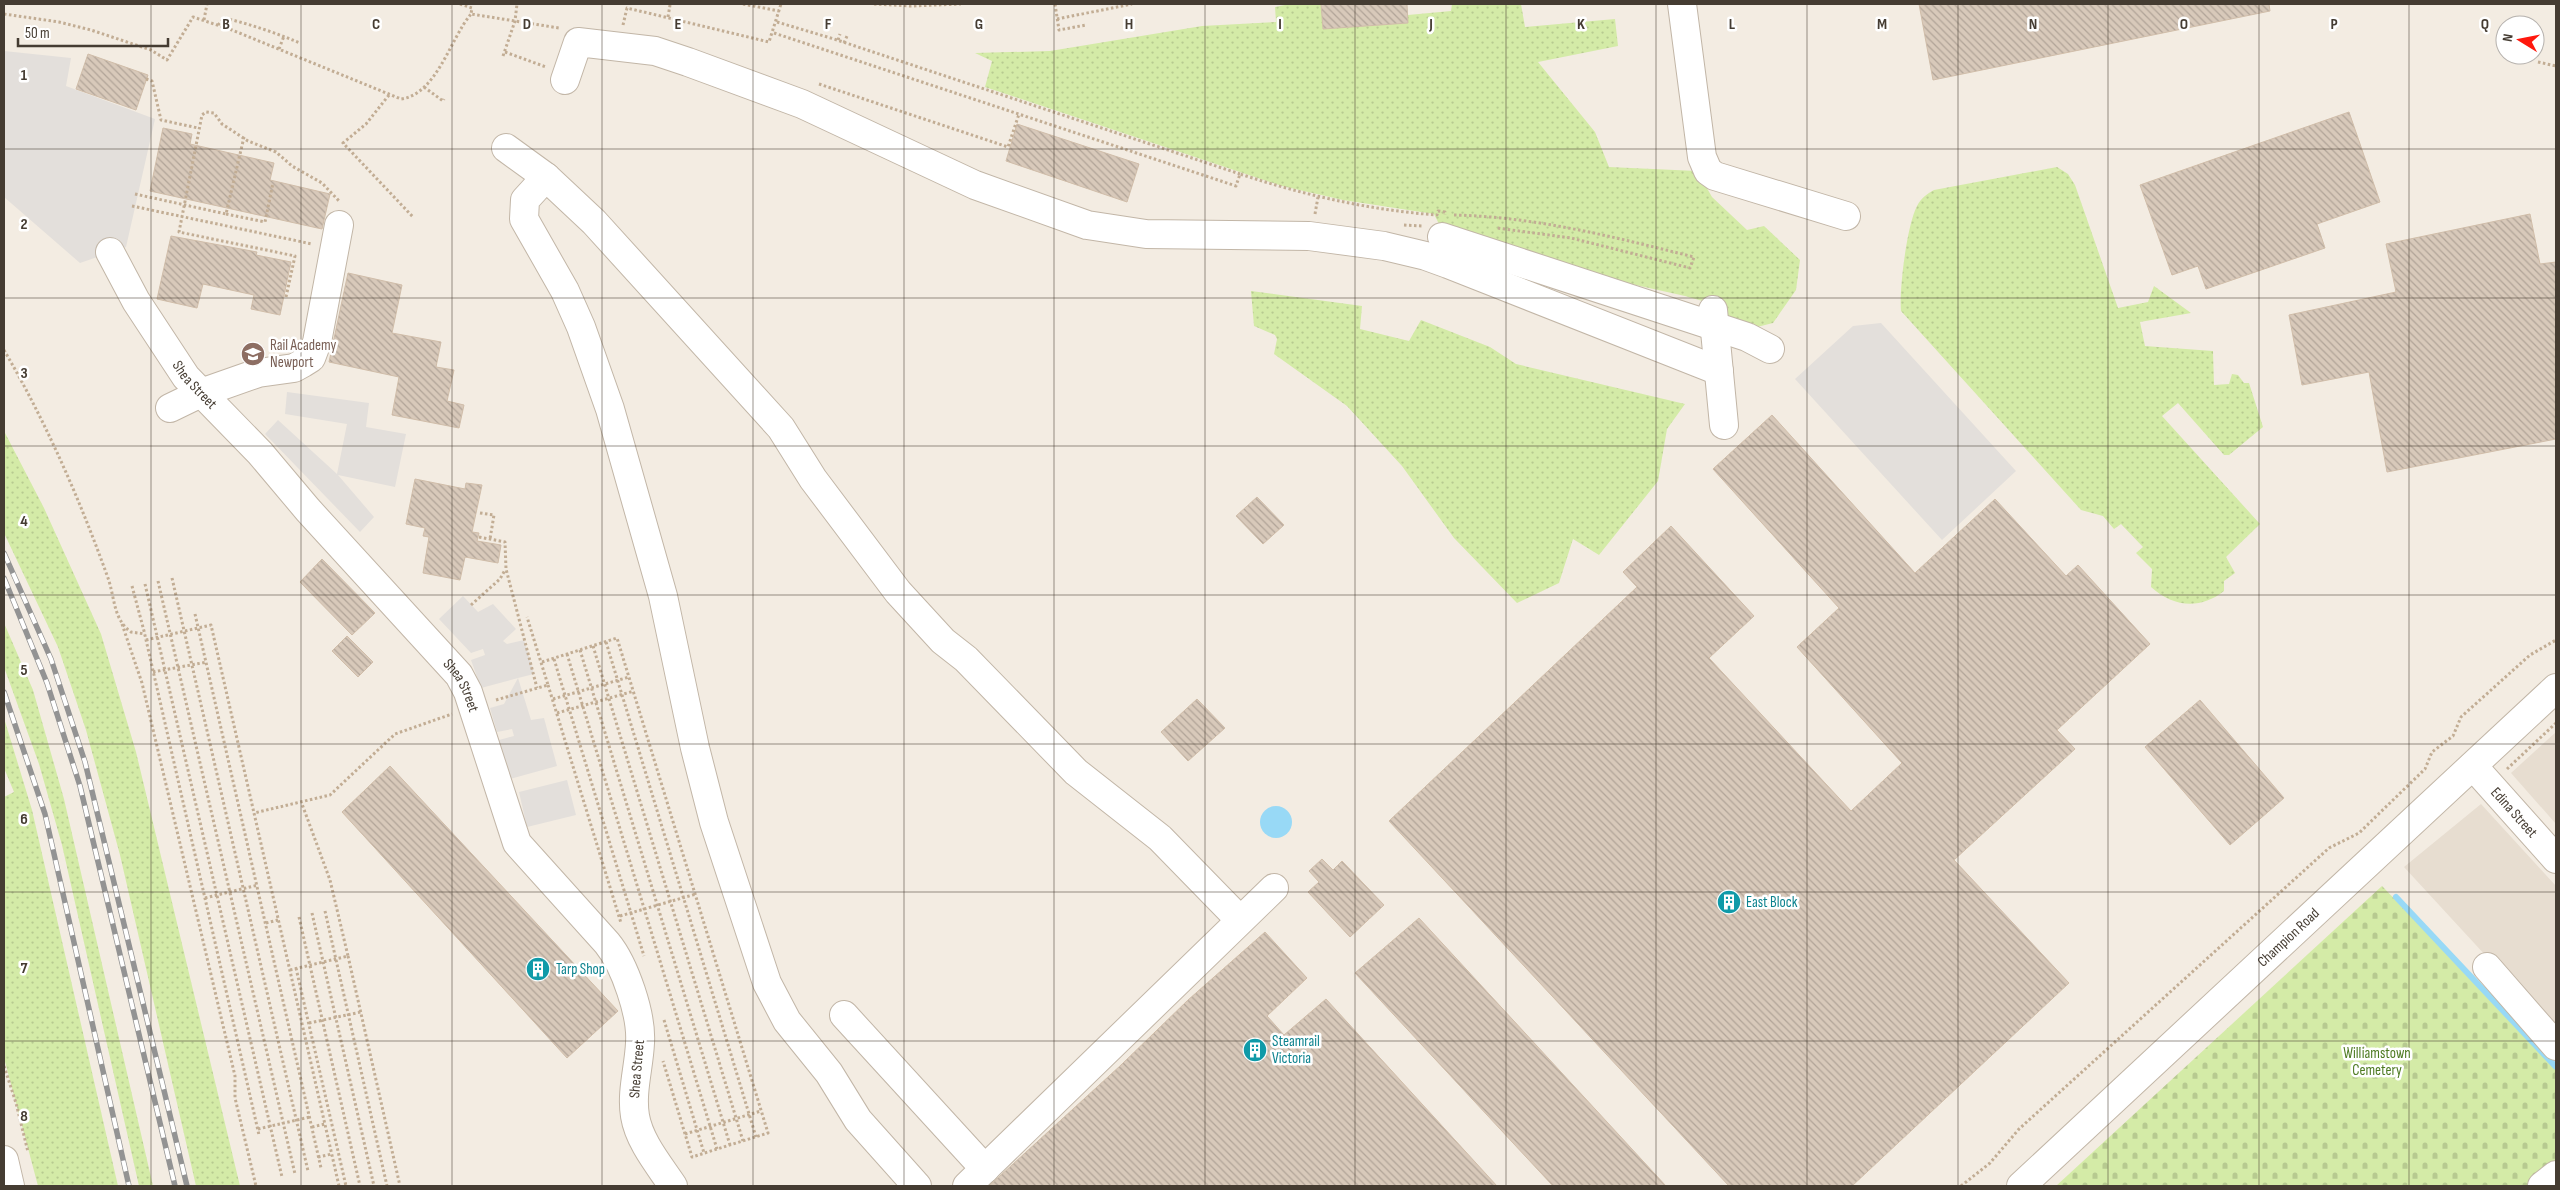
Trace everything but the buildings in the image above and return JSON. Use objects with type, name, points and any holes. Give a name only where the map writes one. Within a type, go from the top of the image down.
[{"type":"street","points":[[1682,4],[1702,157],[1708,171],[1715,176],[1846,216]]},
{"type":"street","points":[[559,74],[578,42],[655,51],[802,104],[948,173],[1064,218],[1105,228],[1146,234],[1284,234],[1406,250],[1448,264],[1719,371]]},
{"type":"street","points":[[506,148],[546,177],[594,222],[780,428],[813,479],[898,592],[942,641],[966,659],[1076,772],[1160,838],[1240,920]]},
{"type":"street","points":[[546,177],[525,200],[524,219],[565,291],[580,326],[610,410],[664,596],[695,748],[714,822],[767,983],[787,1021],[829,1073],[858,1120],[917,1186]]},
{"type":"street","points":[[1435,231],[1714,318],[1770,349]]},
{"type":"street","points":[[170,408],[201,393],[258,373],[294,368],[311,358],[317,342],[337,237]]},
{"type":"street","name":"Shea Street","points":[[110,252],[136,301],[180,368],[201,393],[248,440],[308,510],[449,662],[465,684],[517,843],[607,943],[619,960],[640,1030],[634,1103],[635,1116],[643,1138],[673,1186]]},
{"type":"street","points":[[1714,318],[1724,425]]},
{"type":"street","name":"Champion Road","points":[[2034,1182],[2556,688]]},
{"type":"street","name":"Edina Street","points":[[2473,766],[2556,859]]},
{"type":"street","points":[[844,1015],[976,1178],[1274,888]]},
{"type":"street","points":[[2487,967],[2556,1046]]},
{"type":"street","points":[[10,1186],[16,1159]]},
{"type":"street","points":[[2542,1186],[2556,1175]]},
{"type":"path","points":[[204,21],[207,4]]},
{"type":"path","points":[[517,4],[515,21],[504,54],[559,74]]},
{"type":"path","points":[[743,4],[780,11]]},
{"type":"path","points":[[874,4],[911,6],[961,4]]},
{"type":"path","points":[[1054,4],[1059,30],[1086,25]]},
{"type":"path","points":[[1057,19],[1132,4]]},
{"type":"path","points":[[668,7],[668,17]]},
{"type":"path","points":[[4,14],[59,22],[91,30],[151,50],[167,60],[194,17],[279,49],[389,95],[405,98],[424,87],[446,58],[451,44],[471,14]]},
{"type":"path","points":[[218,25],[224,18],[285,36],[300,43]]},
{"type":"path","points":[[776,22],[838,40],[1240,174],[1318,197],[1410,213],[1437,215],[1438,211],[1445,212],[1445,215],[1506,217],[1544,222],[1694,257],[1690,268],[1570,238],[1489,228]]},
{"type":"path","points":[[774,32],[1236,186],[1240,174]]},
{"type":"path","points":[[838,40],[840,34]]},
{"type":"path","points":[[279,49],[285,36]]},
{"type":"path","points":[[844,42],[847,36]]},
{"type":"path","points":[[146,79],[152,81],[161,120],[198,128]]},
{"type":"path","points":[[424,87],[435,93],[443,101],[444,99]]},
{"type":"path","points":[[389,95],[366,124],[343,143],[413,217]]},
{"type":"path","points":[[132,206],[182,216],[337,237],[341,203],[329,188],[292,166],[276,152],[244,138],[226,127],[214,113],[210,112],[202,115],[198,128],[185,205],[182,216],[179,232],[295,256],[286,297]]},
{"type":"path","points":[[985,139],[1008,147],[1019,114]]},
{"type":"path","points":[[226,214],[244,138]]},
{"type":"path","points":[[135,194],[265,222],[274,182]]},
{"type":"path","points":[[1315,217],[1318,197]]},
{"type":"path","points":[[1401,225],[1435,231]]},
{"type":"path","points":[[4,350],[55,448],[100,558],[142,683],[235,1076],[235,1098],[256,1186]]},
{"type":"path","points":[[480,513],[494,515],[490,539]]},
{"type":"path","points":[[479,537],[505,542],[506,569],[537,688]]},
{"type":"path","points":[[471,605],[500,579],[506,569]]},
{"type":"path","points":[[172,578],[308,1171]]},
{"type":"path","points":[[158,581],[180,667],[295,1174]]},
{"type":"path","points":[[145,584],[167,670],[282,1177]]},
{"type":"path","points":[[132,586],[145,634],[259,1135]]},
{"type":"path","points":[[195,614],[321,1168]]},
{"type":"path","points":[[527,617],[622,926]]},
{"type":"path","points":[[122,624],[131,632],[145,634]]},
{"type":"path","points":[[146,640],[211,625],[339,1186]]},
{"type":"path","points":[[542,662],[617,638],[768,1133],[692,1157],[662,1058]]},
{"type":"path","points":[[1961,1186],[1990,1163],[2019,1129],[2329,848],[2360,833],[2424,768],[2432,752],[2453,736],[2461,717],[2530,655],[2556,640]]},
{"type":"path","points":[[606,642],[756,1137]]},
{"type":"path","points":[[593,646],[743,1141]]},
{"type":"path","points":[[580,650],[730,1145]]},
{"type":"path","points":[[567,654],[717,1149]]},
{"type":"path","points":[[554,658],[646,960]]},
{"type":"path","points":[[153,672],[206,662]]},
{"type":"path","points":[[553,699],[629,677]]},
{"type":"path","points":[[254,813],[330,795],[395,734],[473,706],[548,685]]},
{"type":"path","points":[[557,713],[634,691]]},
{"type":"path","points":[[302,803],[330,880],[400,1186]]},
{"type":"path","points":[[205,898],[258,885]]},
{"type":"path","points":[[620,916],[696,894]]},
{"type":"path","points":[[325,911],[387,1186]]},
{"type":"path","points":[[312,913],[374,1186]]},
{"type":"path","points":[[299,917],[360,1186]]},
{"type":"path","points":[[266,923],[278,920]]},
{"type":"path","points":[[290,970],[348,956]]},
{"type":"path","points":[[296,968],[346,1186]]},
{"type":"path","points":[[309,1023],[361,1012]]},
{"type":"path","points":[[663,1017],[704,1153]]},
{"type":"path","points":[[4,1066],[16,1103],[16,1159]]},
{"type":"path","points":[[685,1134],[762,1111]]},
{"type":"path","points":[[258,1129],[310,1117]]},
{"type":"path","points":[[312,1127],[325,1124]]},
{"type":"path","points":[[318,1157],[332,1154]]},
{"type":"shaded area","points":[[4,51],[71,58],[66,86],[155,119],[126,247],[80,263],[4,197]]},
{"type":"shaded area","points":[[1881,323],[2016,471],[1942,540],[1795,379],[1853,326]]},
{"type":"shaded area","points":[[287,392],[369,403],[366,427],[406,434],[395,487],[338,475],[374,517],[360,532],[265,434],[278,420],[337,474],[347,424],[285,414]]},
{"type":"shaded area","points":[[463,596],[478,612],[493,604],[516,629],[503,641],[507,644],[524,640],[534,674],[481,688],[471,660],[485,655],[483,649],[471,653],[439,619]]},
{"type":"shaded area","points":[[518,678],[531,720],[544,718],[557,766],[510,779],[499,740],[514,736],[512,729],[497,732],[490,708],[504,704]]},
{"type":"shaded area","points":[[2556,732],[2556,824],[2511,773]]},
{"type":"shaded area","points":[[567,780],[576,815],[527,827],[519,792]]},
{"type":"shaded area","points":[[2481,804],[2556,886],[2556,1032],[2404,867]]},
{"type":"green space","points":[[1290,4],[1321,4],[1323,29],[1408,23],[1408,15],[1451,11],[1452,4],[1521,4],[1525,27],[1615,19],[1618,46],[1538,62],[1595,132],[1609,167],[1697,171],[1712,197],[1747,230],[1764,226],[1800,260],[1796,290],[1773,323],[1749,329],[1737,328],[1720,306],[1685,296],[1555,267],[1443,232],[1434,214],[1343,200],[1282,186],[985,87],[992,61],[975,53],[1050,51],[1202,26],[1276,22],[1275,7]]},
{"type":"green space","points":[[2057,167],[2068,174],[2075,185],[2118,308],[2148,302],[2154,286],[2191,313],[2140,322],[2145,346],[2213,351],[2214,385],[2229,384],[2232,374],[2238,375],[2244,383],[2249,383],[2263,427],[2229,455],[2224,455],[2178,403],[2162,416],[2260,524],[2226,557],[2235,573],[2224,581],[2224,591],[2206,601],[2187,604],[2177,602],[2159,594],[2151,587],[2152,569],[2136,553],[2143,547],[2121,524],[2114,529],[2103,516],[2081,510],[1901,311],[1901,288],[1910,227],[1913,215],[1924,196],[1934,190]]},
{"type":"green space","points":[[1251,291],[1362,306],[1360,329],[1409,341],[1421,320],[1490,347],[1516,364],[1685,404],[1667,429],[1658,481],[1599,555],[1573,539],[1559,583],[1517,603],[1454,538],[1402,466],[1347,406],[1274,354],[1277,339],[1275,335],[1254,326]]},
{"type":"green space","points":[[4,431],[44,508],[101,634],[136,752],[240,1186],[196,1186],[120,855],[86,730],[58,647],[4,533]]},
{"type":"green space","points":[[4,623],[33,690],[64,799],[153,1186],[139,1186],[62,845],[39,764],[4,667]]},
{"type":"green space","points":[[4,718],[32,810],[118,1186],[38,1186],[4,1058],[4,797],[14,792],[4,768]]},
{"type":"green space","name":"Williamstown Cemetery","points":[[2382,886],[2556,1067],[2556,1186],[2056,1186]]},
{"type":"water","points":[[1276,806],[1287,811],[1292,822],[1287,833],[1276,838],[1265,833],[1260,822],[1265,811]]},
{"type":"waterway","points":[[2396,897],[2556,1067]]},
{"type":"railway","points":[[4,553],[51,659],[85,762],[187,1186]]},
{"type":"railway","points":[[4,578],[47,683],[80,786],[175,1186]]},
{"type":"railway","points":[[4,692],[45,814],[129,1186]]},
{"type":"place","name":"Rail Academy Newport","points":[[253,354]]},
{"type":"place","name":"East Block","points":[[1729,902]]},
{"type":"place","name":"Tarp Shop","points":[[538,969]]},
{"type":"place","name":"Steamrail Victoria","points":[[1255,1050]]}]
